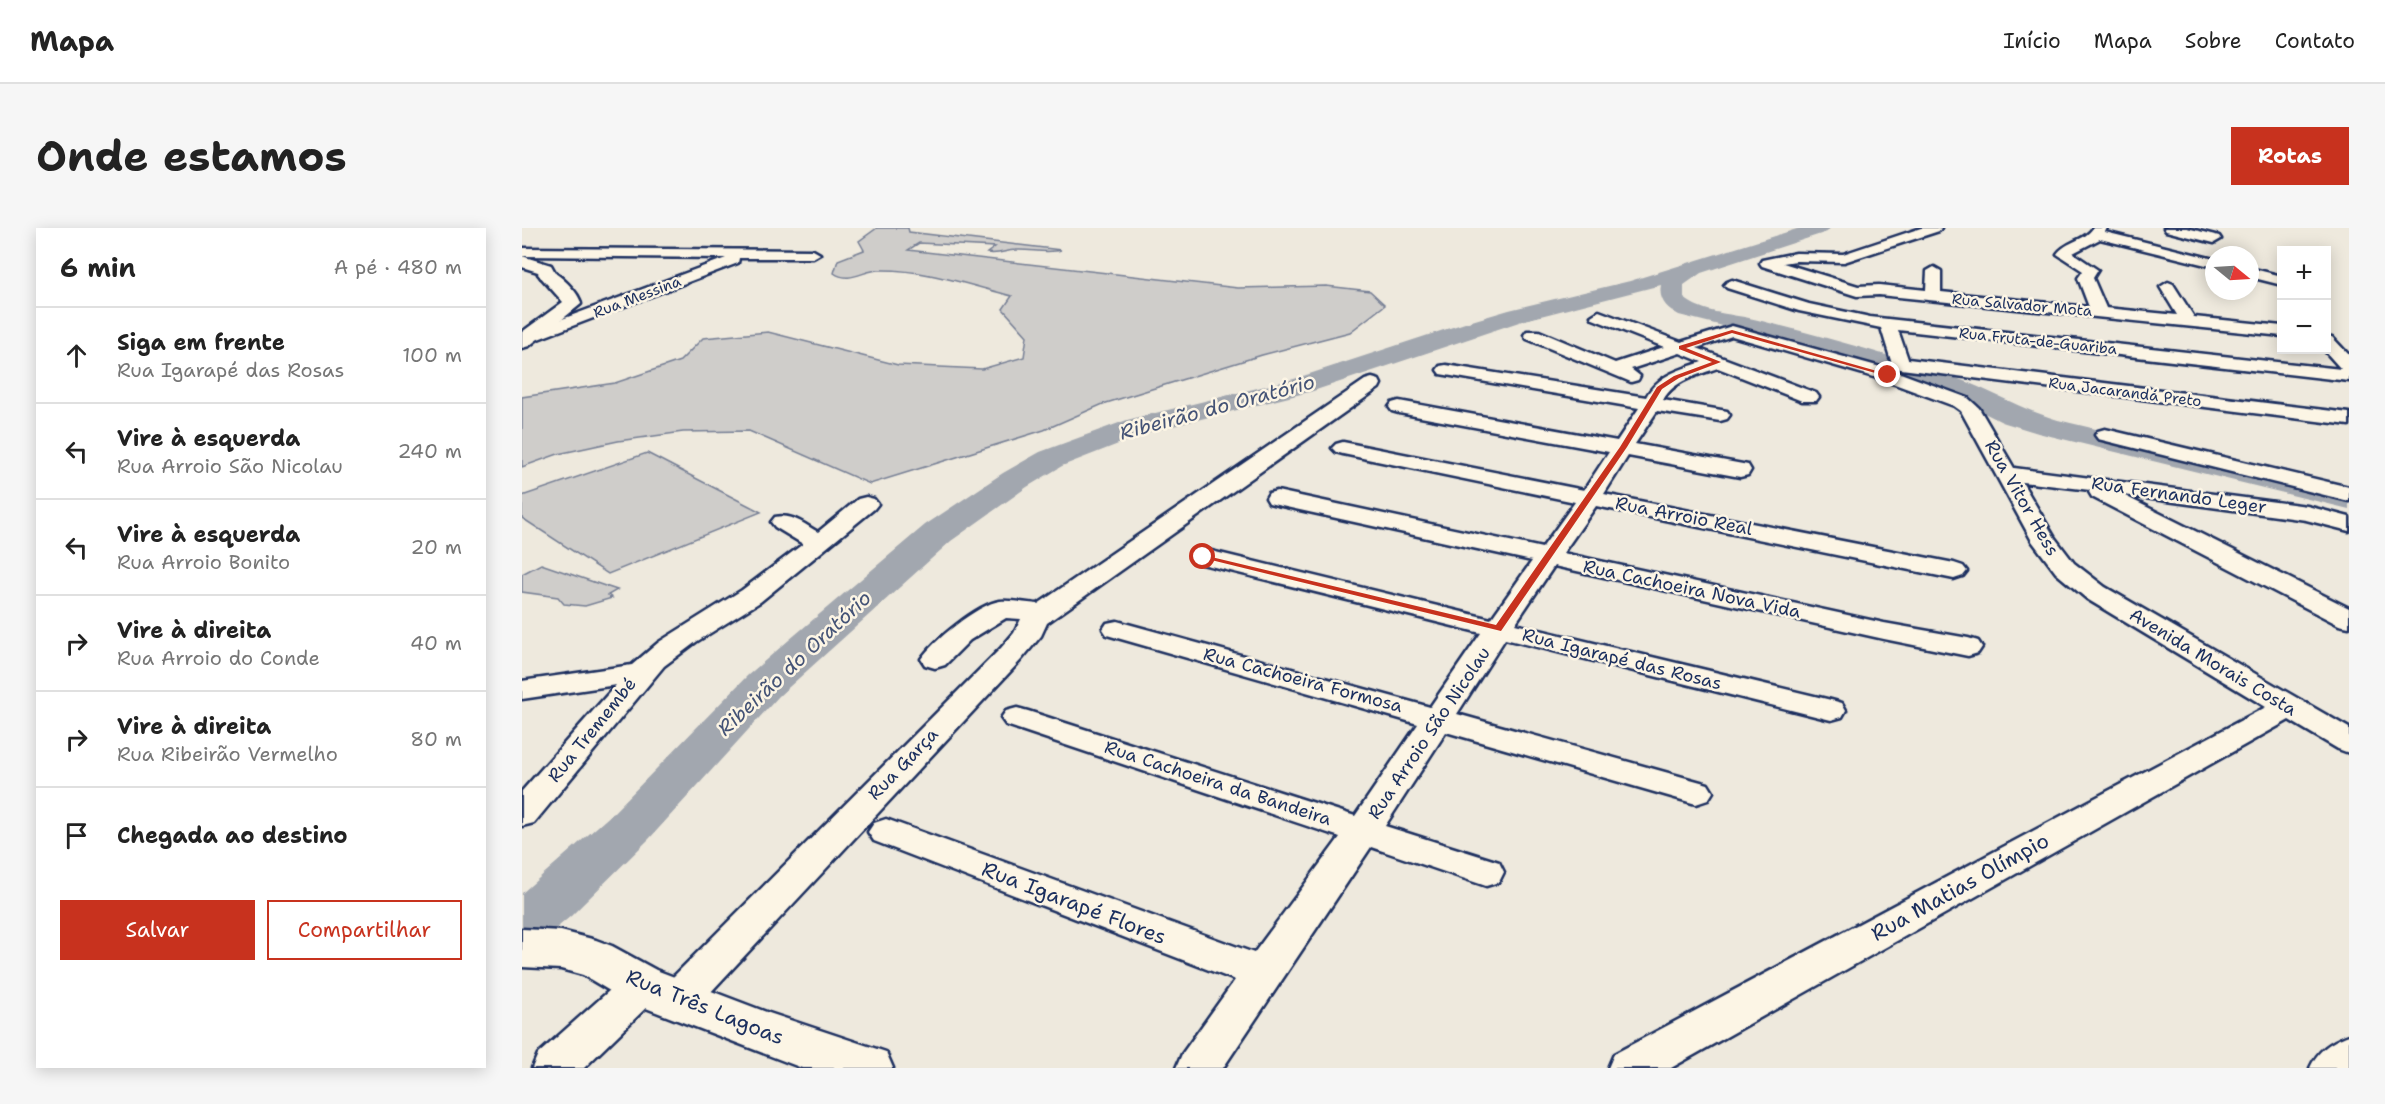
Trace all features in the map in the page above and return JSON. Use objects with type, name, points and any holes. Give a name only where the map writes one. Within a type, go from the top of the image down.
[{"type":"street","name":"Rua Salvador Mota","points":[[1934,228],[1851,256],[1830,259],[1796,257],[1767,263],[1857,291],[1872,290],[2277,331]]},
{"type":"street","points":[[2171,228],[2214,239]]},
{"type":"street","points":[[2100,313],[2085,278],[2091,270],[2064,254],[2098,231],[2205,261]]},
{"type":"street","points":[[522,252],[813,254]]},
{"type":"street","points":[[522,280],[547,274],[606,253]]},
{"type":"street","name":"Rua Messina","points":[[524,341],[749,254]]},
{"type":"street","points":[[522,261],[544,269],[573,302],[568,309],[524,341]]},
{"type":"street","points":[[1933,297],[1934,271]]},
{"type":"street","points":[[2259,275],[2277,280]]},
{"type":"street","name":"Rua Fruta-de-Guariba","points":[[1732,285],[1805,308],[1888,324],[2349,375]]},
{"type":"street","points":[[2168,287],[2189,322]]},
{"type":"street","points":[[1779,317],[1857,291]]},
{"type":"street","points":[[1599,316],[1809,397]]},
{"type":"street","name":"Rua Jacarandá Preto","points":[[1888,324],[1901,364],[2349,419]]},
{"type":"street","name":"Rua Vitor Hess","points":[[1681,348],[1732,332],[1888,375],[1961,402],[1971,411],[2044,541],[2056,558],[2079,580]]},
{"type":"street","points":[[1533,335],[1613,369],[1655,396]]},
{"type":"street","points":[[2333,336],[2349,366]]},
{"type":"street","points":[[1613,369],[1681,348]]},
{"type":"street","name":"Rua Arroio São Nicolau","points":[[1198,1068],[1262,973],[1364,830],[1498,629],[1624,447],[1655,396],[1676,377],[1718,362]]},
{"type":"street","points":[[1446,370],[1655,396],[1719,415]]},
{"type":"street","points":[[1036,616],[1372,384]]},
{"type":"street","points":[[1399,407],[1740,470]]},
{"type":"street","points":[[2105,435],[2349,494]]},
{"type":"street","name":"Rua Arroio Real","points":[[1343,448],[1953,571]]},
{"type":"street","name":"Rua Fernando Leger","points":[[2008,474],[2307,513],[2349,524]]},
{"type":"street","points":[[2080,482],[2349,619]]},
{"type":"street","name":"Rua Cachoeira Nova Vida","points":[[1277,498],[1968,647]]},
{"type":"street","points":[[522,690],[638,673],[658,657],[749,597],[820,543],[866,504]]},
{"type":"street","points":[[2307,513],[2349,532]]},
{"type":"street","points":[[783,522],[820,543]]},
{"type":"street","name":"Rua Igarapé das Rosas","points":[[1203,557],[1831,710]]},
{"type":"street","name":"Avenida Morais Costa","points":[[2079,580],[2132,615],[2349,742]]},
{"type":"street","points":[[934,659],[960,634],[1001,609],[1038,612],[1036,616]]},
{"type":"street","name":"Rua Garça","points":[[554,1068],[660,992],[1003,663],[1027,636],[1036,616]]},
{"type":"street","name":"Rua Cachoeira Formosa","points":[[1117,628],[1696,792]]},
{"type":"street","name":"Rua Tremembé","points":[[522,814],[632,686],[638,673]]},
{"type":"street","name":"Rua Matias Olímpio","points":[[1630,1068],[2289,707]]},
{"type":"street","name":"Rua Cachoeira da Bandeira","points":[[1017,718],[1364,830],[1486,872]]},
{"type":"street","name":"Rua Igarapé Flores","points":[[886,832],[1262,973]]},
{"type":"street","name":"Rua Três Lagoas","points":[[532,948],[577,953],[596,959],[660,992],[847,1065]]},
{"type":"street","points":[[2332,1068],[2349,1054]]},
{"type":"shaded area","points":[[877,228],[908,228],[909,232],[1061,250],[1050,252],[1016,250],[987,253],[995,247],[919,243],[908,250],[1238,288],[1326,286],[1370,291],[1385,305],[1350,332],[1262,355],[1103,404],[1044,430],[870,484],[749,431],[683,432],[618,441],[558,454],[522,467],[522,397],[615,383],[680,361],[703,338],[768,332],[898,365],[982,369],[1024,357],[1027,336],[1003,309],[1012,296],[913,272],[879,270],[851,277],[834,273],[838,260],[864,250],[859,241]]},
{"type":"shaded area","points":[[647,453],[761,512],[608,574],[522,518],[522,496]]},
{"type":"shaded area","points":[[541,564],[617,590],[608,595],[612,598],[585,606],[564,604],[558,597],[522,592],[522,574]]},
{"type":"waterway","name":"Ribeirão do Oratório","points":[[1693,268],[1820,228]]},
{"type":"waterway","name":"Ribeirão do Oratório","points":[[1693,268],[1699,265]]},
{"type":"waterway","name":"Ribeirão do Oratório","points":[[522,924],[551,901],[631,826],[763,686],[804,649],[938,533],[1015,480],[1051,459],[1138,426],[1303,385],[1517,315],[1637,286],[1693,268]]},
{"type":"waterway","points":[[1693,268],[1677,279],[1671,288],[1674,301],[1688,310],[1756,327],[1921,375],[1959,389],[2013,415],[2049,427],[2349,499]]},
{"type":"route","points":[[1203,557],[1498,629],[1624,447],[1659,388],[1676,377],[1718,362],[1681,348],[1732,332],[1888,375]]}]
